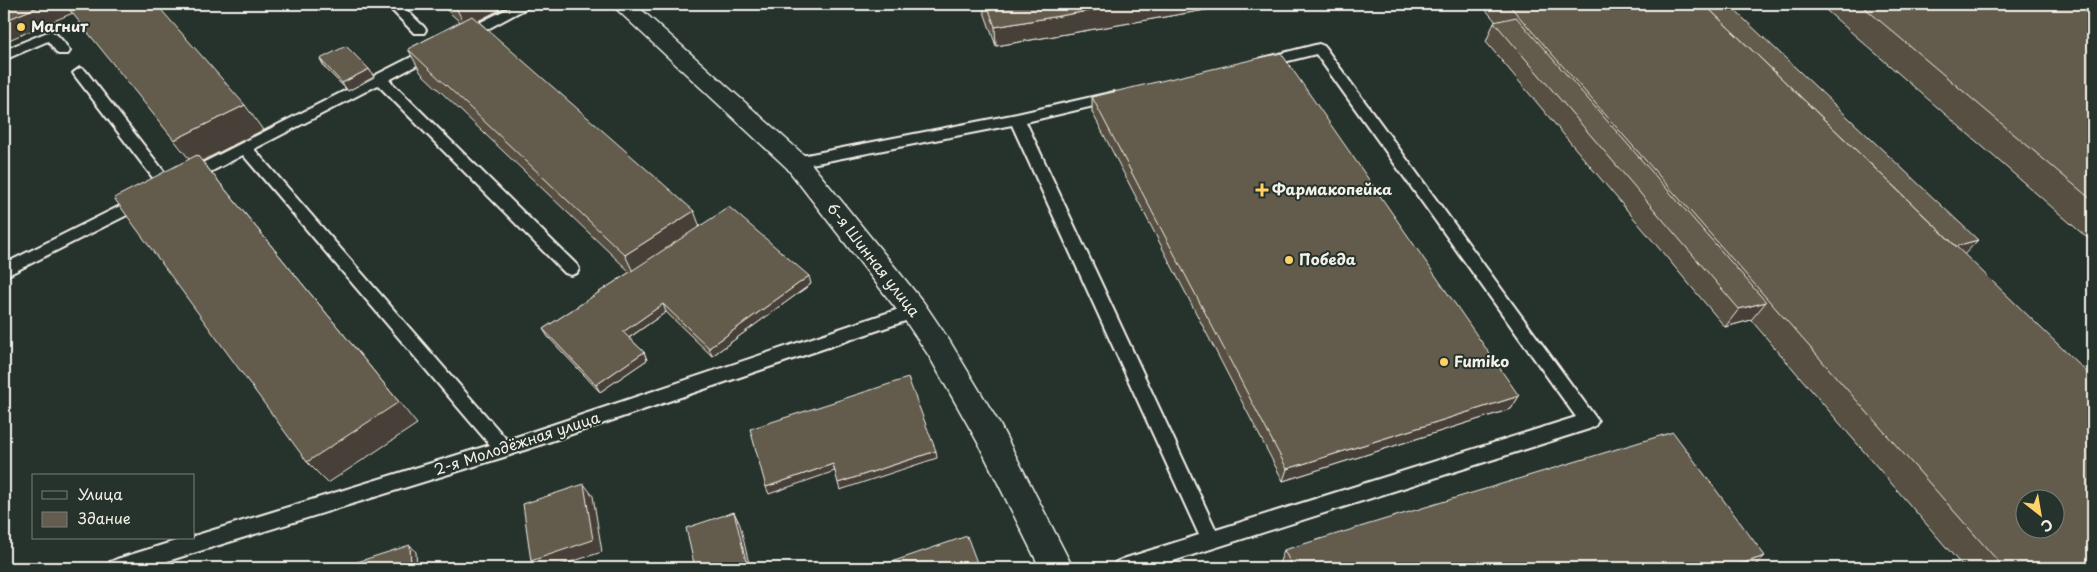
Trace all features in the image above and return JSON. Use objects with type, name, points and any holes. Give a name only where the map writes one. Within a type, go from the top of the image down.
[{"type":"main road","name":"6-я Шинная улица","points":[[622,4],[796,162],[914,310],[940,348],[988,432],[1056,568]]},
{"type":"lane","points":[[392,4],[420,30]]},
{"type":"lane","points":[[4,271],[527,4]]},
{"type":"lane","points":[[4,55],[50,35],[62,51]]},
{"type":"lane","points":[[1123,568],[1589,421],[1319,49],[1253,64]]},
{"type":"lane","points":[[80,73],[168,187]]},
{"type":"lane","points":[[380,79],[571,269]]},
{"type":"lane","points":[[796,162],[1017,119],[1130,93]]},
{"type":"lane","points":[[1017,119],[1211,541]]},
{"type":"lane","points":[[246,148],[504,449]]},
{"type":"lane","name":"2-я Молодёжная улица","points":[[117,568],[504,449],[914,310]]},
{"type":"building","points":[[4,4],[45,4],[4,21]]},
{"type":"building","points":[[65,4],[156,4],[245,105],[174,140]]},
{"type":"building","points":[[987,4],[1129,4],[995,27]]},
{"type":"building","points":[[1508,4],[1704,4],[2093,378],[2093,568],[2004,568]]},
{"type":"building","points":[[1704,4],[1728,4],[1978,240],[1956,246]]},
{"type":"building","points":[[1860,4],[2093,4],[2093,201]]},
{"type":"building","points":[[472,16],[694,211],[625,255],[408,49]]},
{"type":"building","points":[[1516,17],[1766,302],[1739,309],[1494,22]]},
{"type":"building","points":[[346,46],[369,69],[342,83],[320,59]]},
{"type":"building","name":"Победа","points":[[1281,53],[1519,396],[1287,469],[1092,97]]},
{"type":"building","points":[[197,155],[399,402],[307,462],[114,198]]},
{"type":"building","points":[[729,207],[809,276],[709,348],[663,304],[623,332],[644,352],[596,385],[543,329]]},
{"type":"building","points":[[908,378],[936,451],[838,483],[833,464],[766,487],[750,429]]},
{"type":"building","points":[[1673,432],[1765,556],[1728,568],[1293,568],[1284,550]]},
{"type":"building","points":[[584,484],[593,540],[531,561],[523,504]]},
{"type":"building","points":[[734,512],[747,565],[736,568],[695,568],[686,528]]},
{"type":"building","points":[[967,536],[979,568],[874,568]]},
{"type":"building","points":[[410,545],[411,568],[351,568],[351,564]]},
{"type":"place","name":"Магнит","points":[[21,27]]},
{"type":"place","name":"Фармакопейка","points":[[1262,190]]},
{"type":"place","name":"Победа","points":[[1289,260]]},
{"type":"place","name":"Fumiko","points":[[1444,362]]}]
